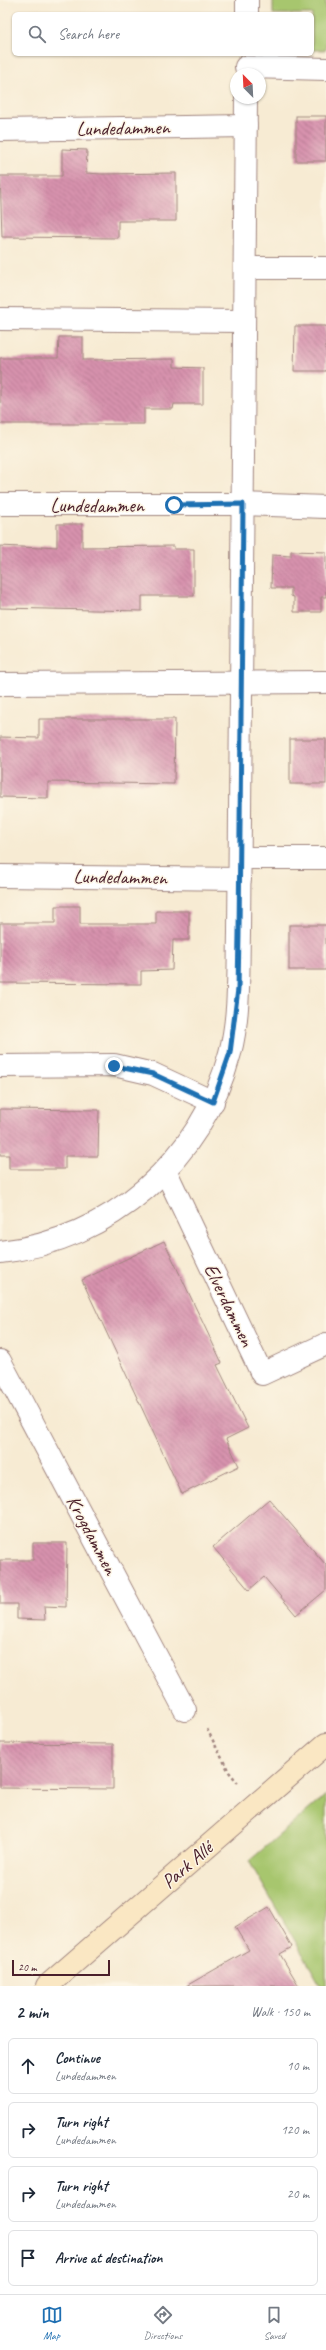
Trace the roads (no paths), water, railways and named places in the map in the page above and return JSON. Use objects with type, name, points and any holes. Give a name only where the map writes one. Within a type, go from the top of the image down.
[{"type":"street","points":[[246,12],[247,0]]},
{"type":"street","points":[[246,65],[326,69]]},
{"type":"street","points":[[0,1252],[23,1250],[62,1239],[100,1222],[134,1200],[166,1172],[192,1139],[213,1102],[230,1053],[237,1001],[240,879],[243,321],[245,268],[246,104]]},
{"type":"street","name":"Lundedammen","points":[[0,130],[246,126]]},
{"type":"street","points":[[245,268],[326,268]]},
{"type":"street","points":[[0,319],[243,321]]},
{"type":"street","name":"Lundedammen","points":[[0,504],[243,504],[326,508]]},
{"type":"street","points":[[0,684],[241,684],[326,682]]},
{"type":"street","points":[[240,858],[326,858]]},
{"type":"street","name":"Lundedammen","points":[[0,876],[240,879]]},
{"type":"street","points":[[0,1066],[114,1066],[153,1074],[213,1102]]},
{"type":"street","name":"Elverdammen","points":[[166,1172],[262,1374],[326,1344]]},
{"type":"street","name":"Krogdammen","points":[[0,1361],[185,1710]]},
{"type":"street","name":"Park Allé","points":[[47,1986],[326,1744]]}]
